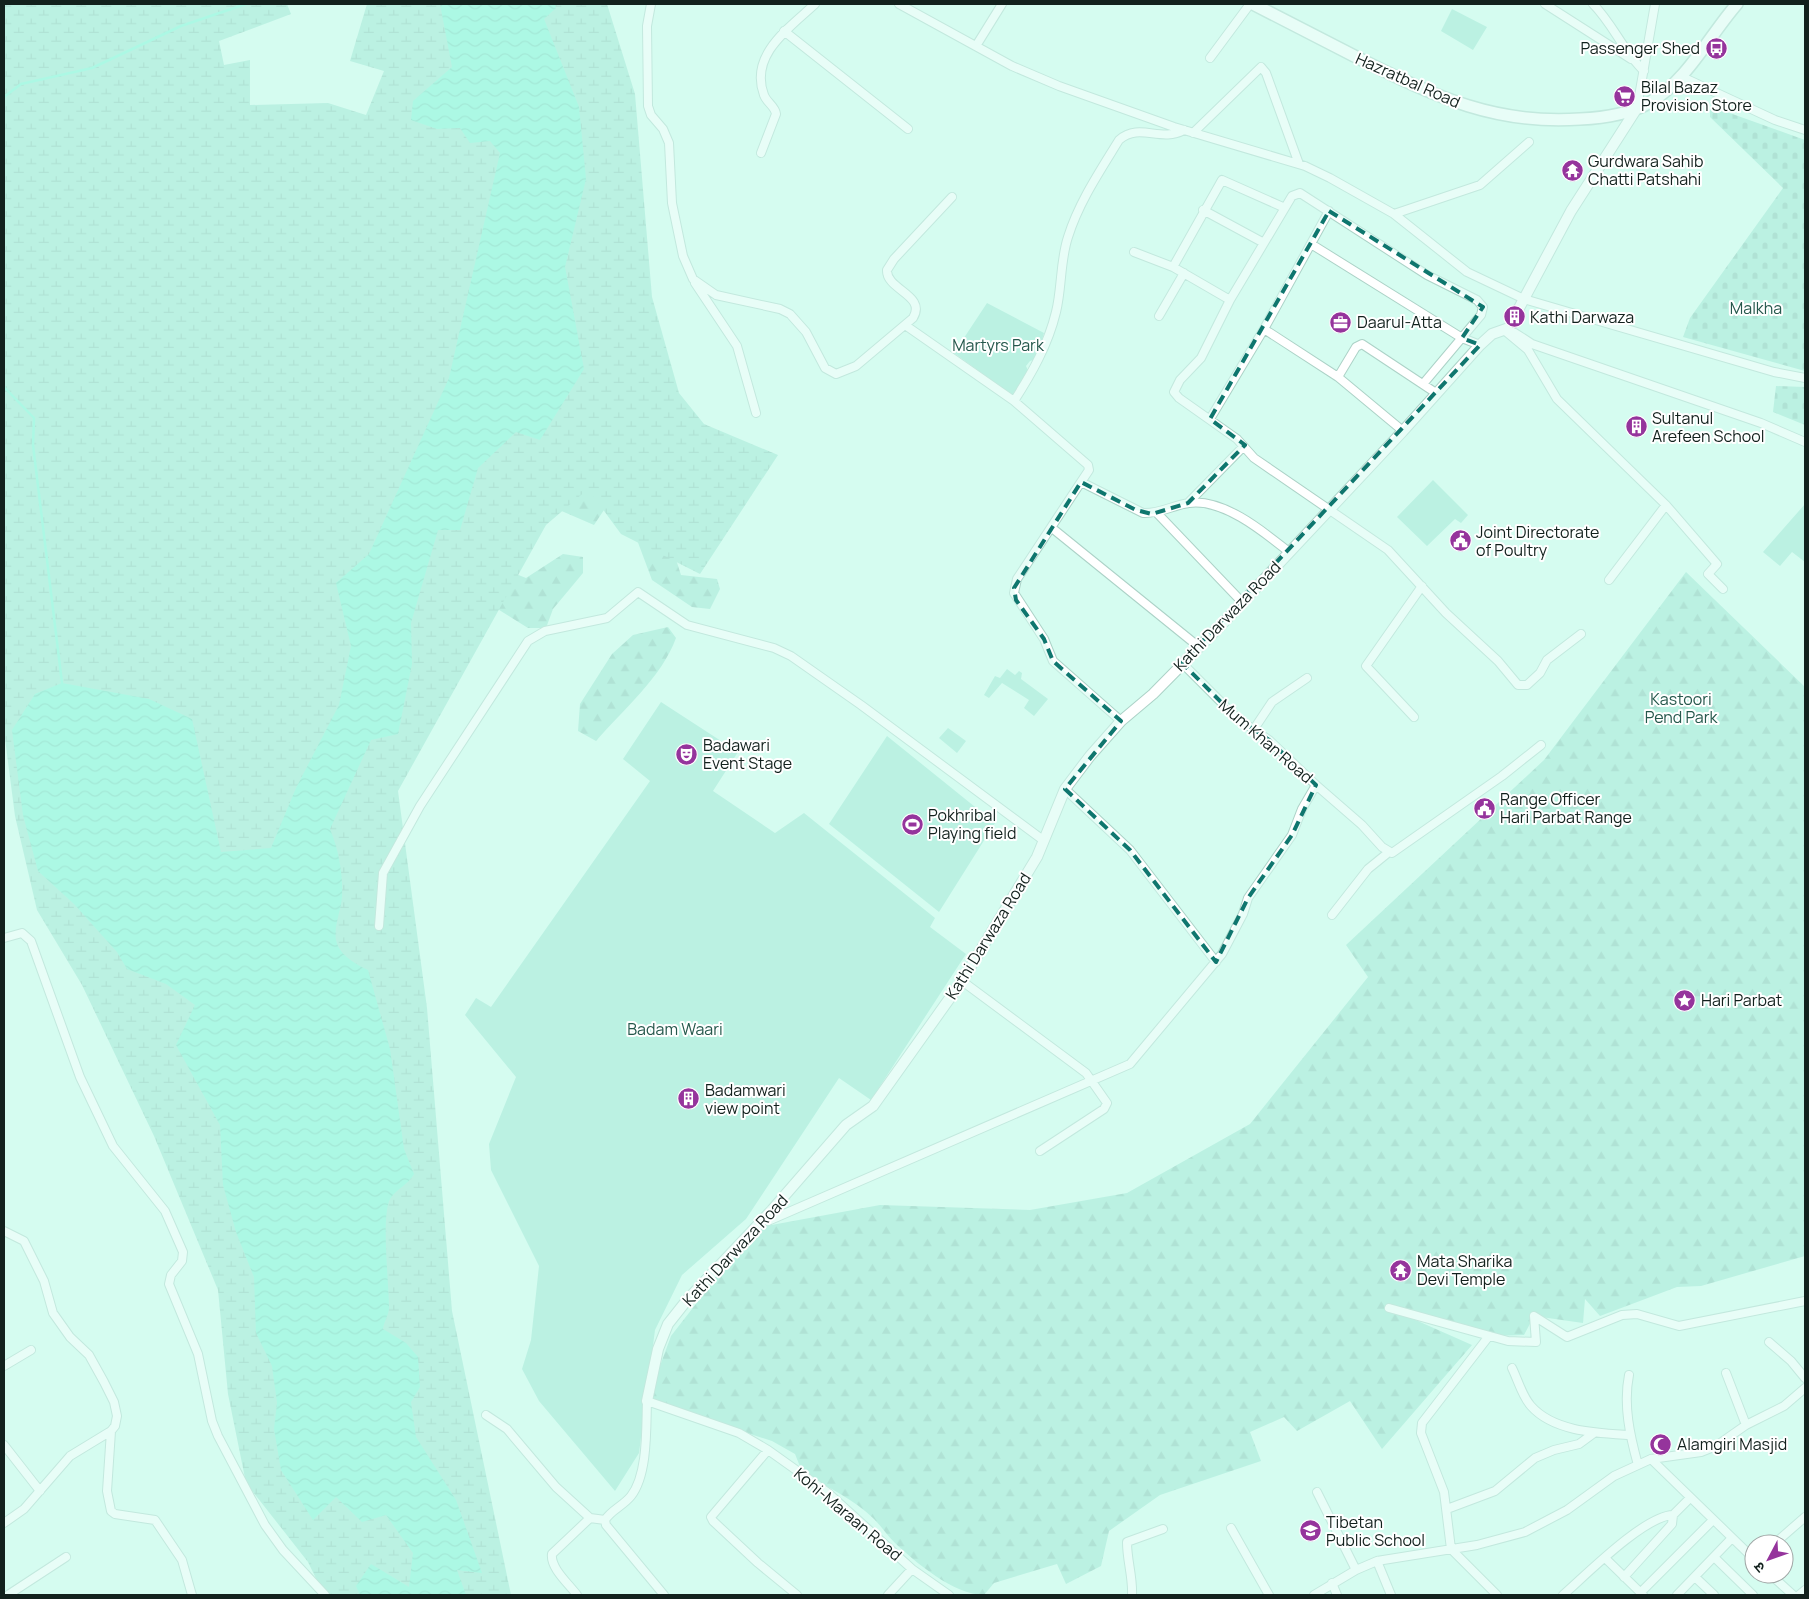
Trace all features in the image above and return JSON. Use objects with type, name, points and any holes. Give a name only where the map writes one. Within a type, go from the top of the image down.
[{"type":"main road","name":"Hazratbal Road","points":[[1251,4],[1420,89],[1477,109],[1531,120],[1558,121],[1599,118],[1649,103],[1680,76],[1698,57],[1735,4]]},
{"type":"street","points":[[650,4],[647,26],[648,106],[651,114],[663,129],[669,143],[672,202],[683,256],[693,279],[736,346],[756,413]]},
{"type":"street","points":[[761,153],[776,114],[764,94],[762,61],[784,31],[814,4]]},
{"type":"street","points":[[899,4],[1012,66],[1059,86],[1193,133],[1299,164],[1330,178],[1394,214],[1466,272],[1524,300],[1774,372],[1805,378]]},
{"type":"street","points":[[976,46],[1002,4]]},
{"type":"street","points":[[1210,58],[1251,4]]},
{"type":"street","points":[[1545,4],[1631,58]]},
{"type":"street","points":[[1593,4],[1604,16],[1631,58],[1644,71]]},
{"type":"street","points":[[1518,310],[1572,211],[1637,108],[1656,4]]},
{"type":"street","points":[[784,31],[908,129]]},
{"type":"street","points":[[1193,133],[1263,65],[1299,164]]},
{"type":"street","points":[[1680,76],[1775,120],[1805,130]]},
{"type":"street","points":[[1014,401],[1047,344],[1056,312],[1065,246],[1072,226],[1088,190],[1119,140],[1126,134],[1137,131],[1163,136],[1175,136],[1184,130]]},
{"type":"street","points":[[1394,214],[1480,186],[1529,142]]},
{"type":"street","points":[[1173,267],[1203,210],[1222,180],[1285,208]]},
{"type":"street","points":[[1423,384],[1462,338],[1483,311],[1483,307],[1477,300],[1428,275],[1300,193],[1292,196],[1230,300],[1201,358],[1180,380],[1174,392],[1179,398],[1237,439],[1254,458],[1328,511],[1376,540],[1521,686],[1527,685],[1540,673],[1547,660],[1581,634]]},
{"type":"street","points":[[693,279],[716,295],[780,309],[790,314],[806,332],[824,368],[836,374],[856,366],[906,325],[915,314],[915,304],[889,279],[887,270],[894,259],[952,197]]},
{"type":"street","points":[[1203,210],[1264,244]]},
{"type":"street","points":[[1210,419],[1264,329],[1329,211]]},
{"type":"street","points":[[1311,244],[1462,338],[1480,345]]},
{"type":"street","points":[[1134,252],[1173,267],[1230,300]]},
{"type":"street","points":[[1158,316],[1184,273]]},
{"type":"street","points":[[906,325],[1014,401],[1087,462],[1089,468],[1052,528],[1017,579],[1014,593],[1044,639],[1053,661],[1121,721]]},
{"type":"street","points":[[1508,327],[1532,344],[1752,420],[1805,442]]},
{"type":"street","points":[[1508,327],[1528,350],[1557,399],[1666,505],[1717,564],[1708,574],[1723,589]]},
{"type":"street","name":"Kathi Darwaza Road","points":[[605,1520],[631,1496],[636,1488],[645,1448],[647,1401],[658,1349],[668,1324],[687,1300],[772,1210],[846,1125],[873,1106],[962,981],[1036,857],[1065,789],[1090,756],[1121,721],[1153,694],[1242,602],[1480,345],[1492,334],[1508,327]]},
{"type":"street","points":[[1264,329],[1338,377],[1402,431]]},
{"type":"street","points":[[1338,377],[1356,347],[1362,344],[1436,393]]},
{"type":"street","points":[[1188,503],[1243,447]]},
{"type":"street","points":[[1081,482],[1144,513],[1200,502],[1232,513],[1264,533],[1288,552]]},
{"type":"street","points":[[1609,580],[1666,505]]},
{"type":"street","points":[[1156,512],[1242,602]]},
{"type":"street","points":[[1052,528],[1199,647]]},
{"type":"street","points":[[1414,718],[1366,666],[1422,586]]},
{"type":"street","points":[[379,926],[383,873],[420,806],[528,641],[545,631],[607,618],[638,592],[687,625],[774,648],[791,656],[861,705],[1043,840]]},
{"type":"street","name":"Mum Khan Road","points":[[768,1221],[1130,1064],[1216,962],[1234,932],[1246,903],[1292,835],[1302,809],[1316,785],[1254,729],[1237,718],[1182,663]]},
{"type":"street","points":[[1254,729],[1272,702],[1307,678]]},
{"type":"street","points":[[1332,915],[1368,869],[1389,852],[1396,852],[1502,776],[1541,745]]},
{"type":"street","points":[[1316,785],[1362,824],[1389,852]]},
{"type":"street","points":[[1065,789],[1130,850],[1216,962]]},
{"type":"street","points":[[4,938],[22,933],[31,941],[80,1077],[113,1146],[130,1170],[165,1211],[183,1258],[171,1275],[169,1284],[198,1354],[212,1421],[218,1436],[265,1525],[289,1557],[325,1595]]},
{"type":"street","points":[[962,981],[1086,1073],[1107,1103],[1106,1106],[1040,1151]]},
{"type":"street","points":[[4,1231],[24,1241],[44,1281],[53,1313],[70,1337],[89,1354],[114,1402],[117,1416],[115,1426],[111,1431],[70,1456],[46,1481],[24,1509],[4,1522]]},
{"type":"street","points":[[1388,1308],[1508,1341],[1536,1342],[1534,1316],[1566,1337],[1622,1315],[1637,1314],[1679,1326],[1805,1302]]},
{"type":"street","points":[[1489,1336],[1421,1428],[1422,1438],[1440,1477],[1447,1510],[1451,1549],[1497,1595]]},
{"type":"street","points":[[1769,1342],[1791,1361],[1805,1378]]},
{"type":"street","points":[[4,1366],[30,1350]]},
{"type":"street","points":[[1512,1368],[1527,1400],[1536,1411],[1550,1420],[1594,1433],[1630,1434]]},
{"type":"street","points":[[1726,1373],[1746,1425]]},
{"type":"street","points":[[1629,1375],[1627,1394],[1630,1434],[1638,1465]]},
{"type":"street","points":[[1314,1595],[1356,1570],[1377,1561],[1477,1545],[1525,1532],[1567,1510],[1614,1476],[1651,1459],[1701,1452],[1716,1446],[1746,1425],[1784,1406],[1805,1388]]},
{"type":"street","name":"Kohi-Maraan Road","points":[[647,1401],[739,1433],[768,1450],[828,1492],[912,1569],[949,1595]]},
{"type":"street","points":[[486,1415],[507,1429],[556,1486],[590,1518],[605,1520],[606,1525],[664,1595]]},
{"type":"street","points":[[111,1431],[107,1491],[111,1511],[115,1514],[155,1520],[182,1560],[192,1595]]},
{"type":"street","points":[[1447,1510],[1494,1491],[1535,1458],[1554,1450],[1579,1444],[1594,1433]]},
{"type":"street","points":[[4,1445],[40,1491]]},
{"type":"street","points":[[768,1450],[711,1517],[758,1564],[798,1595]]},
{"type":"street","points":[[1651,1459],[1744,1549]]},
{"type":"street","points":[[1317,1492],[1356,1570]]},
{"type":"street","points":[[1624,1577],[1672,1524],[1673,1515],[1690,1498]]},
{"type":"street","points":[[1564,1595],[1643,1527],[1667,1515],[1673,1515]]},
{"type":"street","points":[[1785,1534],[1805,1517]]},
{"type":"street","points":[[577,1595],[555,1567],[552,1554],[590,1518]]},
{"type":"street","points":[[1605,1558],[1642,1594],[1713,1520]]},
{"type":"street","points":[[1231,1528],[1269,1595]]},
{"type":"street","points":[[1132,1595],[1132,1573],[1126,1558],[1127,1542],[1163,1529]]},
{"type":"street","points":[[1677,1595],[1732,1538]]},
{"type":"street","points":[[8,1595],[66,1557]]},
{"type":"street","points":[[1714,1557],[1753,1595]]},
{"type":"street","points":[[1377,1561],[1391,1595]]},
{"type":"street","points":[[888,1595],[912,1569]]},
{"type":"street","points":[[1695,1577],[1712,1595]]},
{"type":"street","points":[[1332,1583],[1336,1595]]},
{"type":"street","points":[[1780,1584],[1792,1595]]},
{"type":"street","points":[[1799,1595],[1805,1590]]},
{"type":"highlighted area","points":[[1329,211],[1483,307],[1462,338],[1480,345],[1182,663],[1237,718],[1269,740],[1316,785],[1292,835],[1248,898],[1216,962],[1130,850],[1065,789],[1121,721],[1053,661],[1044,639],[1016,600],[1014,588],[1081,482],[1136,510],[1152,514],[1188,503],[1245,445],[1210,419]]},
{"type":"green space","points":[[4,4],[287,4],[291,14],[219,41],[224,65],[250,60],[250,105],[328,103],[366,115],[384,71],[350,61],[367,4],[607,4],[635,94],[652,297],[679,393],[704,424],[778,455],[700,574],[621,534],[588,489],[546,525],[398,791],[427,1008],[452,1311],[511,1595],[324,1595],[308,1562],[246,1483],[228,1394],[218,1290],[154,1136],[82,985],[37,910],[15,816],[4,731]]},
{"type":"green space","points":[[1452,9],[1487,27],[1473,50],[1441,31]]},
{"type":"green space","name":"Malkha","points":[[1710,106],[1805,140],[1805,371],[1683,337],[1690,318],[1783,188],[1710,117]]},
{"type":"green space","name":"Martyrs Park","points":[[987,303],[1044,333],[1036,359],[1030,361],[1026,366],[1029,373],[1012,395],[954,353]]},
{"type":"green space","points":[[636,328],[653,337],[680,415],[698,447],[703,493],[680,521],[671,544],[681,575],[717,579],[720,589],[710,609],[692,607],[652,580],[624,505],[614,495],[594,525],[550,506],[539,510],[513,544],[511,572],[526,578],[563,554],[583,557],[583,573],[553,609],[546,628],[528,628],[464,588],[455,561],[478,500],[495,463],[519,447],[551,445],[585,407],[619,335]]},
{"type":"green space","points":[[1776,386],[1805,387],[1805,425],[1773,412]]},
{"type":"green space","points":[[1433,480],[1468,515],[1461,523],[1455,519],[1427,546],[1397,517]]},
{"type":"green space","points":[[1805,504],[1805,562],[1792,552],[1780,566],[1763,552]]},
{"type":"green space","name":"Hari Parbat","points":[[1686,572],[1805,687],[1805,1256],[1701,1286],[1677,1287],[1600,1316],[1585,1299],[1583,1323],[1534,1316],[1524,1335],[1489,1336],[1393,1310],[1472,1345],[1382,1449],[1350,1401],[1297,1431],[1284,1417],[1250,1432],[1261,1461],[1160,1495],[1109,1531],[1101,1566],[1066,1584],[1057,1564],[994,1583],[984,1595],[960,1590],[924,1568],[894,1542],[874,1519],[858,1505],[803,1474],[795,1454],[772,1441],[647,1401],[671,1336],[755,1228],[880,1205],[1030,1210],[1127,1193],[1250,1124],[1368,977],[1346,945],[1544,760]]},
{"type":"green space","points":[[668,627],[676,638],[670,652],[652,680],[596,741],[578,731],[580,704],[612,654],[633,635]]},
{"type":"green space","points":[[1007,669],[1015,675],[1019,671],[1022,673],[1021,679],[1048,699],[1034,716],[1024,708],[1029,700],[1002,683],[989,698],[984,695],[995,676],[1000,678]]},
{"type":"green space","name":"Badam Waari","points":[[661,702],[738,752],[713,791],[775,833],[804,813],[935,918],[930,927],[966,954],[871,1100],[839,1078],[746,1219],[682,1275],[655,1330],[639,1453],[615,1491],[539,1401],[522,1369],[531,1340],[539,1266],[491,1170],[489,1144],[516,1077],[465,1015],[476,998],[491,1007],[650,781],[623,759]]},
{"type":"green space","points":[[948,728],[966,741],[957,753],[939,738]]},
{"type":"green space","name":"Pokhribal Playing field","points":[[887,736],[995,823],[939,912],[829,824]]},
{"type":"water","points":[[440,4],[555,4],[556,8],[544,19],[579,107],[586,179],[565,267],[584,369],[540,440],[516,432],[478,468],[460,530],[438,530],[411,623],[412,664],[398,734],[371,740],[330,829],[338,854],[342,880],[342,897],[336,928],[336,940],[340,950],[347,957],[368,970],[390,1049],[404,1149],[414,1174],[390,1199],[387,1208],[386,1235],[389,1307],[383,1329],[406,1343],[418,1357],[420,1387],[411,1402],[416,1437],[456,1500],[482,1573],[457,1570],[466,1595],[360,1595],[356,1586],[371,1564],[409,1587],[413,1553],[386,1515],[362,1522],[336,1497],[313,1520],[281,1470],[274,1429],[277,1403],[272,1366],[256,1333],[254,1277],[236,1232],[223,1185],[220,1125],[176,1045],[195,1005],[166,984],[127,969],[117,952],[74,904],[38,871],[23,815],[12,730],[35,694],[62,683],[149,699],[192,719],[221,852],[271,848],[296,788],[339,705],[351,646],[336,583],[369,554],[449,378],[500,153],[490,141],[470,143],[460,128],[437,129],[411,120],[413,101],[452,67]]},
{"type":"waterway","points":[[4,97],[21,84],[92,68],[181,26],[246,4]]},
{"type":"waterway","points":[[4,387],[34,418],[33,445],[62,683]]},
{"type":"place","name":"Passenger Shed","points":[[1716,48]]},
{"type":"place","name":"Bilal Bazaz Provision Store","points":[[1625,96]]},
{"type":"place","name":"Gurdwara Sahib Chatti Patshahi","points":[[1572,170]]},
{"type":"place","name":"Kathi Darwaza","points":[[1514,317]]},
{"type":"place","name":"Daarul-Atta","points":[[1341,322]]},
{"type":"place","name":"Sultanul Arefeen School","points":[[1636,427]]},
{"type":"place","name":"Joint Directorate of Poultry","points":[[1460,541]]},
{"type":"place","name":"Badawari Event Stage","points":[[687,754]]},
{"type":"place","name":"Range Officer Hari Parbat Range","points":[[1484,808]]},
{"type":"place","name":"Pokhribal Playing field","points":[[912,824]]},
{"type":"place","name":"Hari Parbat","points":[[1685,1000]]},
{"type":"place","name":"Badamwari view point","points":[[689,1099]]},
{"type":"place","name":"Mata Sharika Devi Temple","points":[[1401,1270]]},
{"type":"place","name":"Alamgiri Masjid","points":[[1661,1444]]},
{"type":"place","name":"Tibetan Public School","points":[[1310,1531]]},
{"type":"park label","name":"Kastoori Pend Park","points":[[1681,708]]}]
